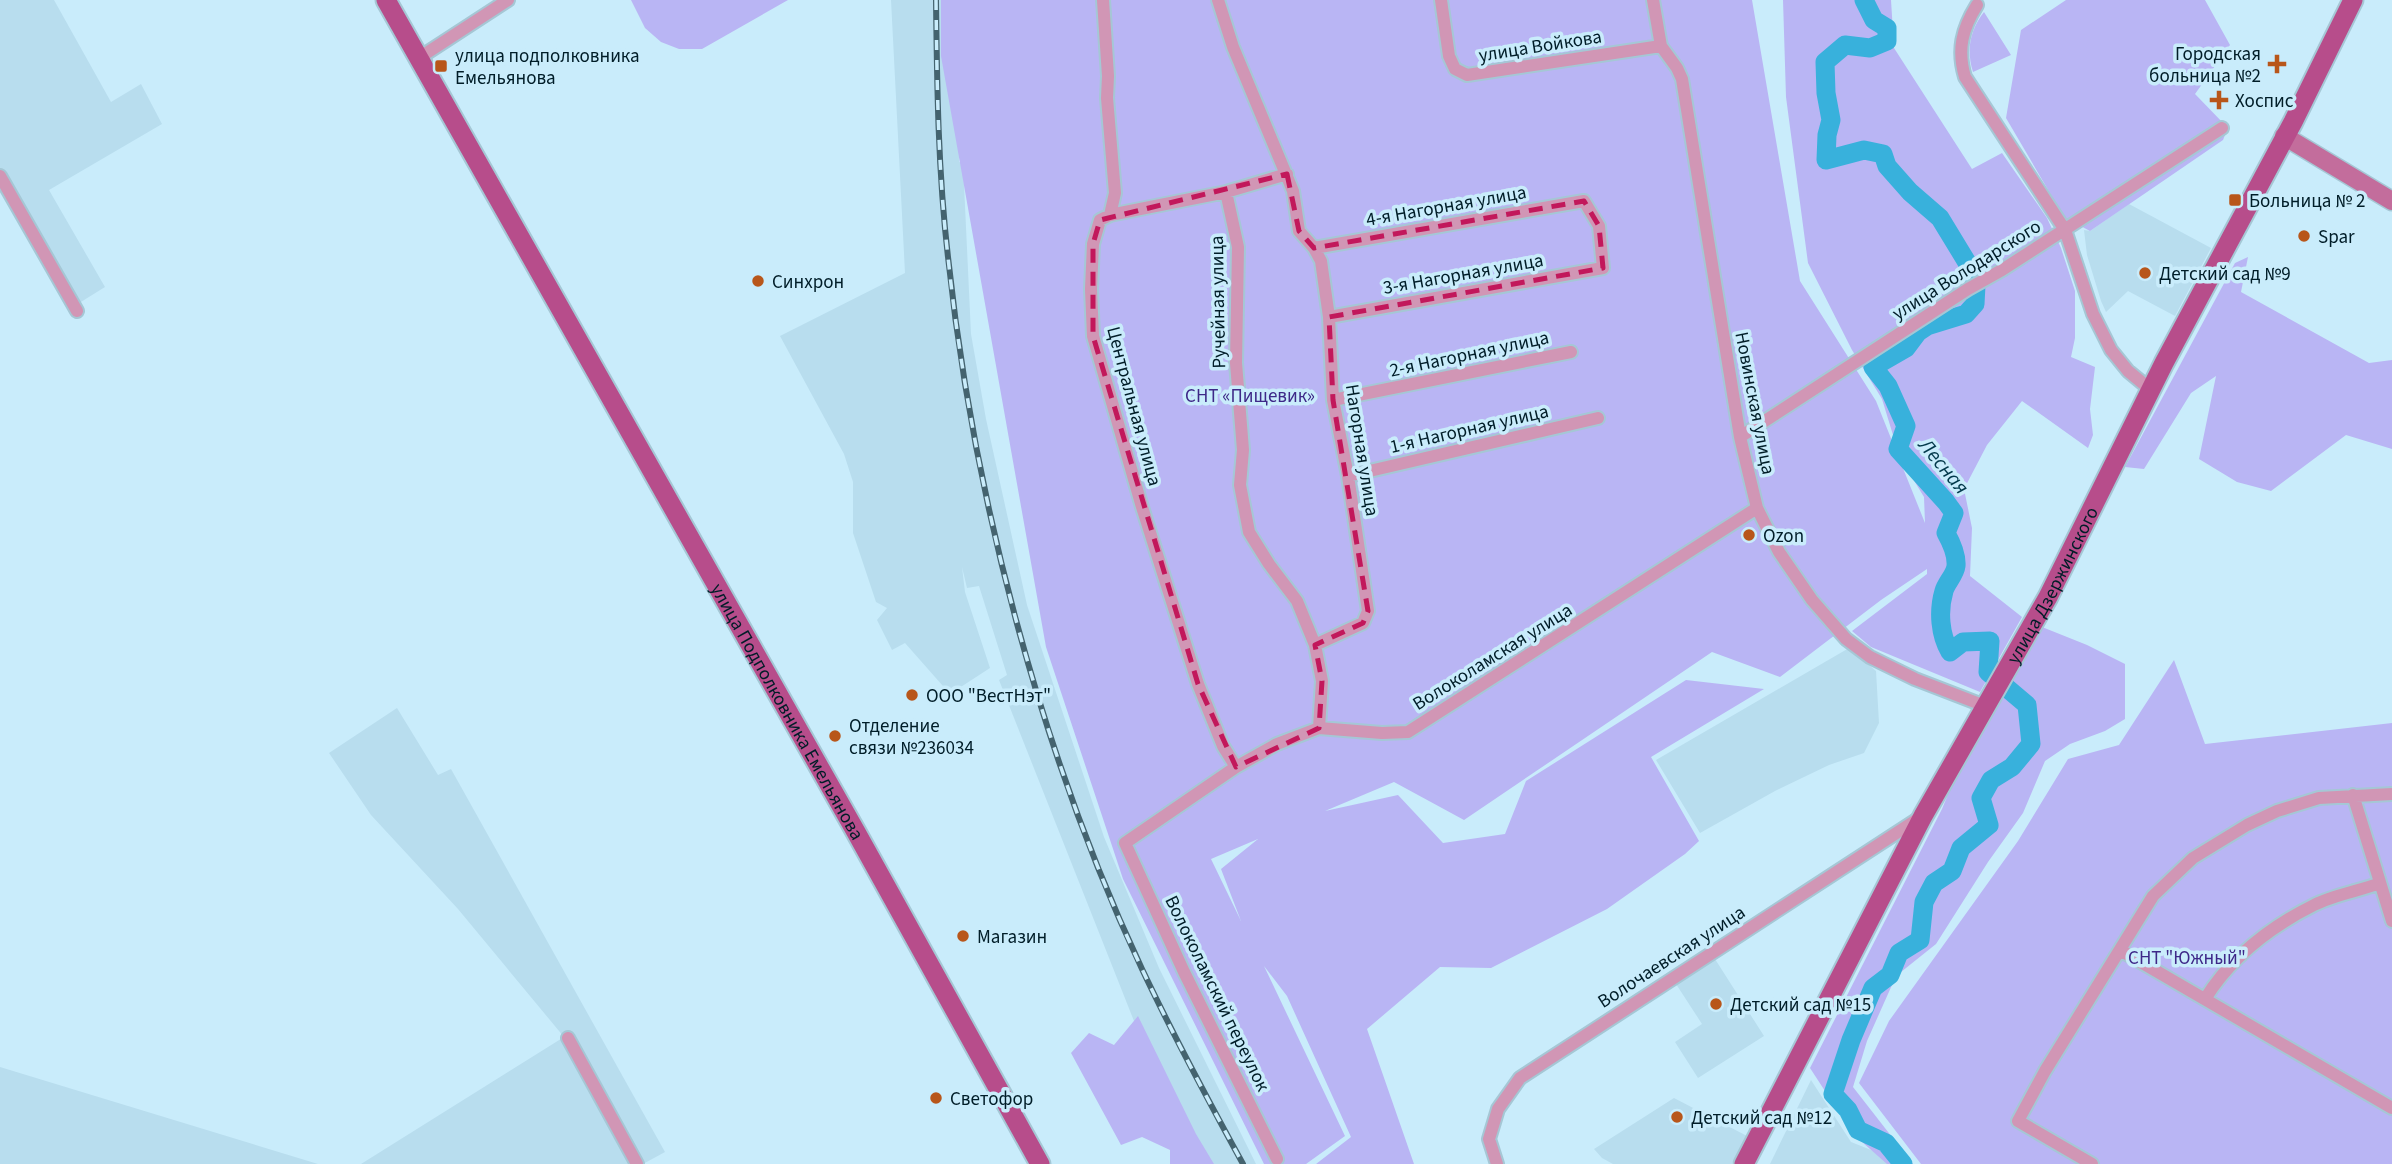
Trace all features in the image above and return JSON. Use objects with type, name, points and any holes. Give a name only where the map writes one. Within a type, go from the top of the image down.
[{"type":"main road","name":"улица Подполковника Емельянова","points":[[386,0],[1040,1164]]},
{"type":"main road","name":"улица Дзержинского","points":[[1744,1164],[1923,816],[2048,597],[2151,390],[2353,0]]},
{"type":"main road","points":[[2284,136],[2392,201]]},
{"type":"street","points":[[419,58],[508,0]]},
{"type":"street","name":"Нагорная улица","points":[[1219,0],[1233,47],[1293,191],[1299,231],[1314,247],[1321,261],[1329,317],[1333,400],[1348,476],[1368,611],[1363,623],[1315,645]]},
{"type":"street","name":"улица Войкова","points":[[1441,0],[1449,56],[1455,69],[1467,75],[1661,46]]},
{"type":"street","name":"Новинская улица","points":[[1653,0],[1661,46],[1682,79],[1740,437],[1757,508],[1779,552],[1812,600],[1846,639],[1870,657],[1985,706]]},
{"type":"street","name":"Центральная улица","points":[[1103,2],[1115,193],[1110,215],[1100,220],[1093,244],[1093,336],[1142,507],[1198,684],[1223,746],[1236,767]]},
{"type":"street","name":"улица Володарского","points":[[1740,437],[1968,289],[2065,230],[1965,77],[1961,63],[1963,31],[1977,5]]},
{"type":"street","points":[[2151,390],[2128,371],[2111,350],[2093,314],[2065,230],[2222,128]]},
{"type":"street","points":[[1110,215],[1226,192],[1287,174]]},
{"type":"street","points":[[0,176],[77,311]]},
{"type":"street","name":"Ручейная улица","points":[[1226,192],[1238,247],[1236,363],[1243,450],[1240,485],[1249,533],[1297,601],[1315,645],[1322,681],[1319,728]]},
{"type":"street","name":"4-я Нагорная улица","points":[[1314,247],[1584,201],[1599,226],[1603,268]]},
{"type":"street","name":"3-я Нагорная улица","points":[[1329,317],[1603,268]]},
{"type":"street","name":"2-я Нагорная улица","points":[[1333,400],[1571,352]]},
{"type":"street","name":"1-я Нагорная улица","points":[[1348,476],[1598,418]]},
{"type":"street","name":"Волоколамская улица","points":[[1125,844],[1236,767],[1277,744],[1319,728],[1382,733],[1408,732],[1757,508]]},
{"type":"street","points":[[2092,1164],[2018,1121],[2045,1071],[2153,895],[2193,859],[2219,841],[2277,811],[2319,799],[2392,793]]},
{"type":"street","points":[[2353,795],[2392,921]]},
{"type":"street","name":"Волочаевская улица","points":[[1497,1164],[1489,1139],[1498,1109],[1520,1078],[1923,816]]},
{"type":"street","name":"Волоколамский переулок","points":[[1125,844],[1184,972],[1278,1159]]},
{"type":"street","points":[[2205,999],[2233,961],[2273,929],[2315,904],[2380,883]]},
{"type":"street","points":[[2120,950],[2392,1108]]},
{"type":"street","points":[[568,1038],[637,1164]]},
{"type":"highlighted area","points":[[1287,174],[1299,231],[1314,248],[1584,201],[1599,226],[1603,268],[1329,317],[1333,400],[1368,611],[1363,623],[1315,645],[1322,681],[1319,728],[1236,767],[1198,684],[1093,336],[1093,244],[1100,220]]},
{"type":"shaded area","points":[[0,0],[54,0],[111,102],[141,84],[162,124],[49,190],[105,287],[76,305],[0,174]]},
{"type":"shaded area","points":[[891,0],[960,0],[959,162],[963,163],[971,334],[986,419],[1027,605],[1104,837],[1159,968],[1256,1164],[1213,1164],[1151,1064],[999,680],[1007,675],[979,586],[967,588],[962,567],[965,592],[990,668],[950,694],[905,643],[892,650],[877,620],[887,608],[876,602],[853,533],[853,482],[844,454],[780,336],[905,273]]},
{"type":"shaded area","name":"Детский сад №9","points":[[2129,204],[2211,248],[2175,316],[2128,291],[2106,312],[2101,301],[2087,255],[2084,230],[2090,231]]},
{"type":"shaded area","points":[[1849,648],[1876,671],[1879,723],[1864,753],[1829,765],[1775,791],[1700,833],[1656,760]]},
{"type":"shaded area","points":[[397,708],[438,775],[451,769],[665,1152],[643,1164],[361,1164],[564,1037],[458,909],[371,815],[329,753]]},
{"type":"shaded area","name":"Детский сад №15","points":[[1715,959],[1764,1036],[1698,1078],[1675,1042],[1702,1024],[1676,984]]},
{"type":"shaded area","points":[[0,1067],[318,1164],[0,1164]]},
{"type":"shaded area","points":[[1811,1080],[1851,1142],[1891,1158],[1895,1164],[1770,1164]]},
{"type":"shaded area","name":"Детский сад №12","points":[[1674,1098],[1747,1136],[1732,1164],[1613,1164],[1602,1158],[1594,1149]]},
{"type":"green space","points":[[631,0],[788,0],[702,49],[679,49],[661,42],[645,28]]},
{"type":"green space","name":"СНТ «Пищевик»","points":[[941,0],[1752,0],[1800,281],[1876,401],[1925,523],[1924,497],[1907,469],[1882,399],[1852,350],[1808,263],[1786,97],[1783,0],[1891,0],[1894,48],[1972,169],[2002,153],[2047,218],[2061,248],[2075,291],[2075,338],[2071,357],[2095,367],[2090,409],[2093,435],[2088,448],[2022,401],[1987,445],[1964,489],[1972,528],[1970,576],[2022,617],[1980,692],[1871,647],[1852,631],[1927,574],[1927,569],[1881,600],[1780,677],[1712,652],[1464,820],[1394,782],[1325,811],[1398,795],[1443,843],[1505,834],[1526,781],[1686,680],[1764,689],[1651,757],[1699,841],[1685,854],[1607,909],[1491,968],[1440,967],[1367,1029],[1414,1164],[1316,1164],[1351,1137],[1287,996],[1264,966],[1345,1136],[1306,1164],[1264,1164],[1123,879],[1046,647],[941,56]],"holes":[[[1258,839],[1221,869],[1241,921],[1211,859]]]},
{"type":"green space","points":[[2066,0],[2205,0],[2230,45],[2195,94],[2226,126],[2223,140],[2090,231],[2064,217],[2006,118],[2021,30]]},
{"type":"green space","points":[[1984,12],[2011,55],[1973,72],[1971,40],[1975,26]]},
{"type":"green space","points":[[2248,257],[2241,292],[2369,363],[2392,360],[2392,449],[2346,435],[2271,491],[2237,482],[2199,459],[2216,376],[2191,393],[2144,469],[2125,467],[2235,263]]},
{"type":"green space","points":[[2042,627],[2125,664],[2125,719],[2105,731],[2070,744],[2045,761],[2023,813],[1936,944],[1896,976],[1867,1041],[1853,1087],[1913,1164],[1887,1164],[1853,1134],[1810,1068],[1942,809],[1958,770]]},
{"type":"green space","name":"СНТ \"Южный\"","points":[[2174,660],[2205,744],[2392,723],[2392,1164],[1921,1164],[1859,1083],[1889,1021],[2018,841],[2068,759],[2119,745]]},
{"type":"green space","points":[[1138,1016],[1196,1134],[1214,1164],[1170,1164],[1170,1150],[1142,1137],[1121,1145],[1071,1053],[1089,1033],[1114,1045]]},
{"type":"waterway","name":"Лесная","points":[[1864,0],[1874,20],[1887,28],[1887,41],[1870,48],[1845,45],[1825,62],[1826,93],[1831,120],[1827,135],[1826,160],[1864,150],[1883,154],[1887,166],[1910,192],[1940,218],[1968,264],[1976,285],[1975,304],[1966,314],[1927,326],[1918,332],[1906,348],[1873,367],[1888,386],[1906,426],[1898,449],[1954,513],[1946,533],[1955,553],[1956,566],[1945,588],[1941,607],[1942,631],[1947,645],[1950,652],[1963,642],[1990,641],[1988,672],[2027,705],[2031,744],[2012,767],[1991,780],[1981,798],[1989,825],[1961,848],[1952,871],[1934,883],[1924,902],[1920,940],[1899,953],[1890,975],[1873,988],[1851,1040],[1833,1094],[1848,1110],[1858,1130],[1886,1143],[1903,1164]]},
{"type":"railway","points":[[936,0],[942,193],[959,347],[993,529],[1016,621],[1042,711],[1105,886],[1166,1018],[1243,1164]]},
{"type":"place","name":"Городская больница №2","points":[[2277,64]]},
{"type":"place","name":"улица подполковника Емельянова","points":[[441,66]]},
{"type":"place","name":"Хоспис","points":[[2219,100]]},
{"type":"place","name":"Больница № 2","points":[[2235,200]]},
{"type":"place","name":"Spar","points":[[2304,236]]},
{"type":"place","name":"Детский сад №9","points":[[2145,273]]},
{"type":"place","name":"Синхрон","points":[[758,281]]},
{"type":"place","name":"Ozon","points":[[1749,535]]},
{"type":"place","name":"ООО \"ВестНэт\"","points":[[912,695]]},
{"type":"place","name":"Отделение связи №236034","points":[[835,736]]},
{"type":"place","name":"Магазин","points":[[963,936]]},
{"type":"place","name":"Детский сад №15","points":[[1716,1004]]},
{"type":"place","name":"Светофор","points":[[936,1098]]},
{"type":"place","name":"Детский сад №12","points":[[1677,1117]]}]
